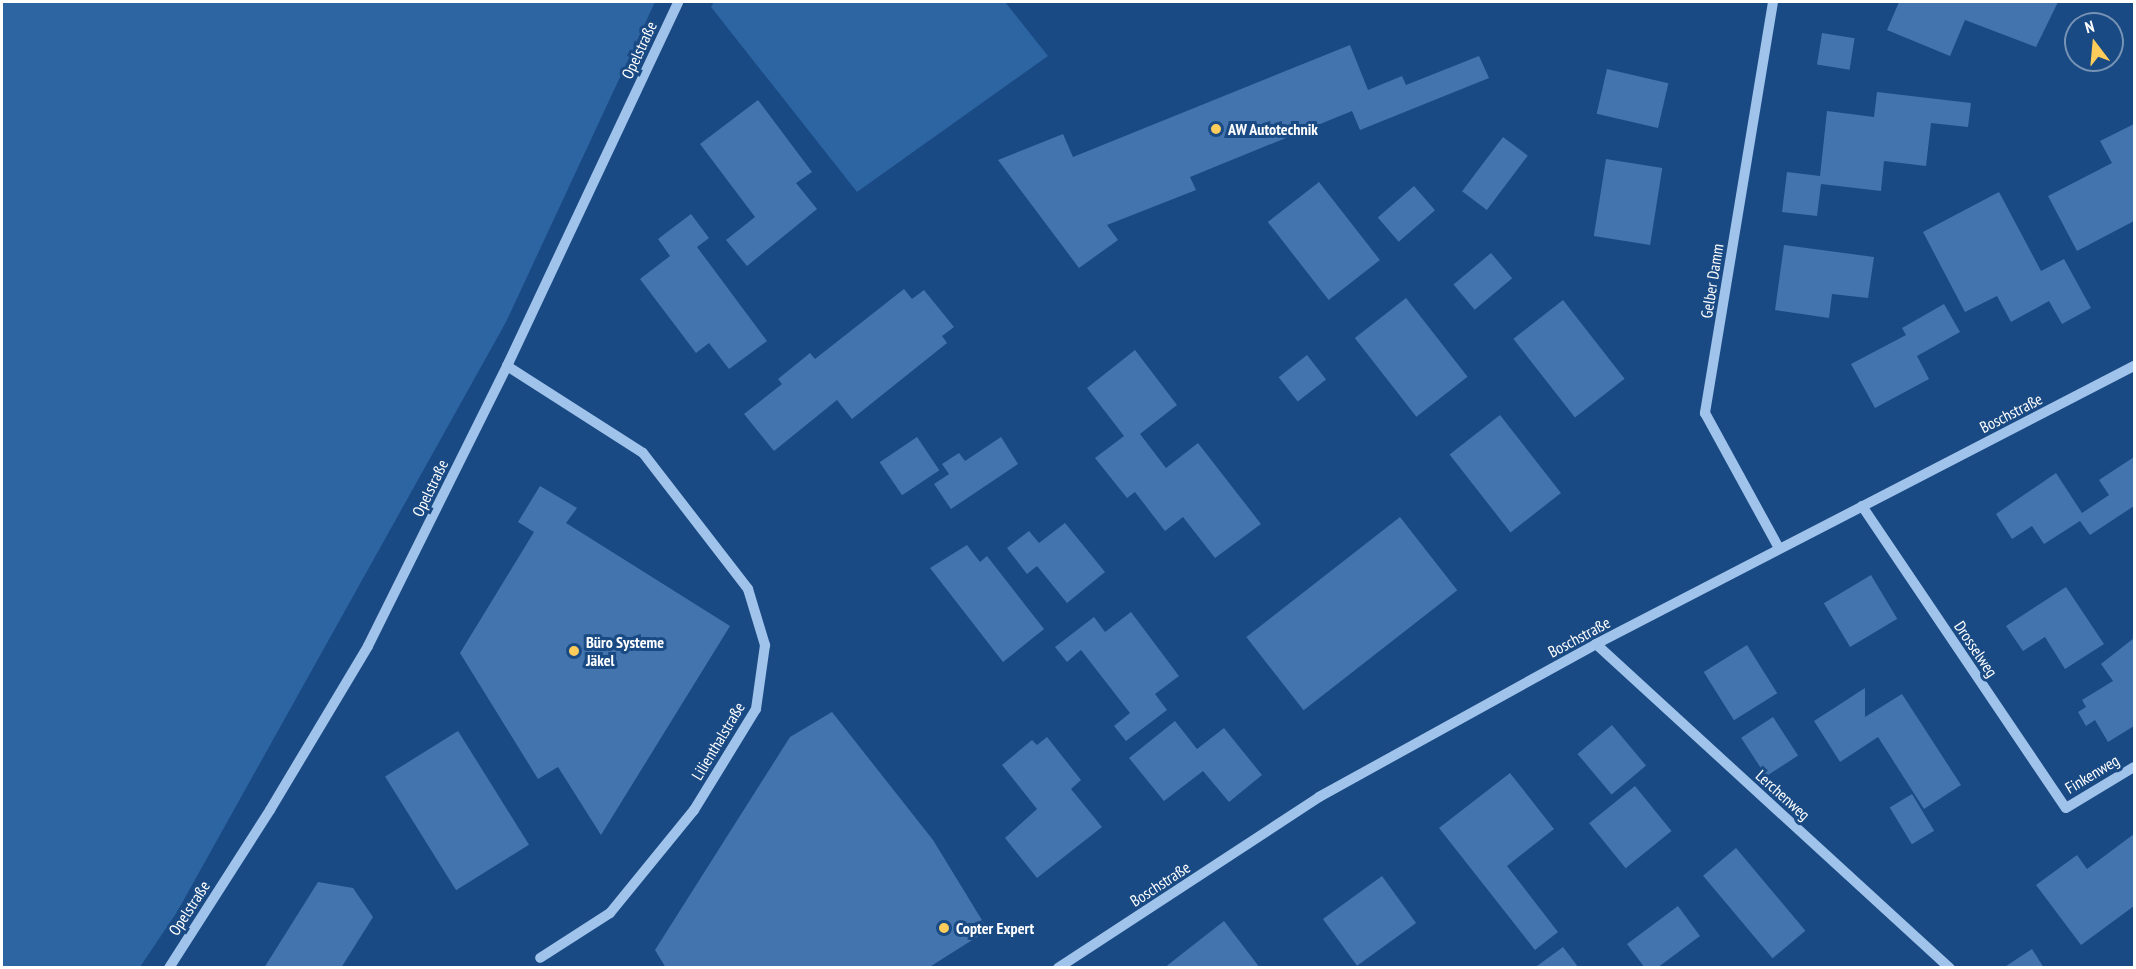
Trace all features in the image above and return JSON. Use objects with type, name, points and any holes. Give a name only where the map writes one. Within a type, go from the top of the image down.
[{"type":"street","name":"Opelstraße","points":[[169,968],[270,810],[368,646],[507,366],[678,2]]},
{"type":"street","name":"Gelber Damm","points":[[1773,2],[1705,413],[1779,548]]},
{"type":"street","name":"Lilienthalstraße","points":[[507,366],[643,453],[748,589],[765,645],[756,709],[694,810],[610,913],[540,958]]},
{"type":"street","name":"Boschstraße","points":[[1058,968],[1319,797],[1596,644],[2134,366]]},
{"type":"street","points":[[2122,372],[2134,378]]},
{"type":"street","name":"Drosselweg","points":[[1862,506],[2066,808]]},
{"type":"street","name":"Lerchenweg","points":[[1596,644],[1950,968]]},
{"type":"street","name":"Finkenweg","points":[[2066,808],[2134,767]]},
{"type":"shaded area","points":[[2,2],[655,2],[506,322],[177,912],[140,967],[2,967]]},
{"type":"shaded area","points":[[714,2],[1005,2],[1048,56],[857,192],[711,7]]},
{"type":"building","points":[[1899,2],[2058,2],[2036,47],[1965,20],[1950,56],[1887,30]]},
{"type":"building","points":[[1822,33],[1855,38],[1850,70],[1817,65]]},
{"type":"building","points":[[1350,45],[1368,90],[1402,76],[1406,85],[1479,56],[1489,78],[1360,130],[1352,111],[1190,177],[1196,190],[1107,225],[1118,240],[1079,268],[998,160],[1063,134],[1073,157]]},
{"type":"building","points":[[1607,69],[1668,83],[1658,128],[1597,114]]},
{"type":"building","points":[[1877,92],[1971,103],[1968,127],[1931,123],[1926,166],[1884,161],[1881,191],[1821,184],[1817,216],[1782,212],[1787,172],[1820,176],[1827,111],[1874,117]]},
{"type":"building","points":[[758,100],[812,172],[796,183],[817,209],[747,266],[726,240],[755,217],[700,144]]},
{"type":"building","points":[[2134,124],[2134,221],[2077,251],[2048,196],[2112,163],[2100,141]]},
{"type":"building","points":[[1503,137],[1528,156],[1487,210],[1462,191]]},
{"type":"building","points":[[1606,159],[1662,168],[1650,245],[1594,236]]},
{"type":"building","points":[[1319,182],[1380,260],[1329,300],[1268,222]]},
{"type":"building","points":[[1414,186],[1435,210],[1399,242],[1378,217]]},
{"type":"building","points":[[1999,192],[2041,271],[2064,259],[2091,308],[2062,324],[2049,301],[2011,322],[1997,296],[1965,312],[1923,232]]},
{"type":"building","points":[[691,214],[709,238],[697,247],[767,341],[729,369],[709,343],[696,353],[640,279],[670,256],[658,239]]},
{"type":"building","points":[[1784,245],[1874,257],[1868,298],[1832,294],[1829,318],[1775,310]]},
{"type":"building","points":[[1491,253],[1512,278],[1475,310],[1453,284]]},
{"type":"building","points":[[904,289],[912,299],[924,290],[954,327],[942,336],[947,343],[852,419],[837,400],[774,451],[744,414],[782,384],[778,379],[810,353],[815,359]]},
{"type":"building","points":[[1406,298],[1468,377],[1416,417],[1355,338]]},
{"type":"building","points":[[1563,300],[1625,379],[1575,418],[1513,339]]},
{"type":"building","points":[[1944,304],[1960,332],[1917,356],[1929,379],[1875,408],[1851,364],[1906,335],[1902,328]]},
{"type":"building","points":[[1135,350],[1177,405],[1140,434],[1166,468],[1198,443],[1261,524],[1215,558],[1183,517],[1165,531],[1135,492],[1127,498],[1095,458],[1124,436],[1087,388]]},
{"type":"building","points":[[1307,355],[1326,379],[1298,402],[1279,377]]},
{"type":"building","points":[[1500,415],[1561,493],[1511,532],[1450,454]]},
{"type":"building","points":[[917,437],[939,470],[902,495],[880,462]]},
{"type":"building","points":[[1001,437],[1018,464],[951,509],[934,484],[949,474],[942,464],[959,453],[965,461]]},
{"type":"building","points":[[2134,457],[2134,506],[2090,535],[2080,521],[2044,544],[2032,526],[2012,539],[1996,514],[2056,473],[2082,513],[2109,495],[2099,480]]},
{"type":"building","points":[[540,486],[577,508],[566,523],[730,626],[601,835],[558,767],[538,779],[460,653],[534,532],[518,522]]},
{"type":"building","points":[[1400,517],[1457,590],[1304,710],[1246,637]]},
{"type":"building","points":[[1065,523],[1105,572],[1067,603],[1037,566],[1027,574],[1007,548],[1029,531],[1039,543]]},
{"type":"building","points":[[967,545],[980,562],[987,556],[1044,629],[1003,662],[930,568]]},
{"type":"building","points":[[1871,575],[1897,619],[1850,647],[1824,603]]},
{"type":"building","points":[[2066,587],[2104,644],[2065,669],[2045,637],[2023,651],[2006,626]]},
{"type":"building","points":[[1131,612],[1179,676],[1155,694],[1167,710],[1126,741],[1114,726],[1130,713],[1081,650],[1067,662],[1055,647],[1094,617],[1105,632]]},
{"type":"building","points":[[2134,638],[2134,726],[2108,742],[2095,720],[2086,726],[2078,712],[2086,707],[2082,700],[2113,681],[2101,664]]},
{"type":"building","points":[[1747,645],[1777,693],[1734,720],[1704,672]]},
{"type":"building","points":[[1865,688],[1865,717],[1902,694],[1961,785],[1924,809],[1878,737],[1840,762],[1814,721]]},
{"type":"building","points":[[832,712],[933,840],[988,930],[928,968],[666,968],[655,950],[790,737]]},
{"type":"building","points":[[1773,717],[1798,756],[1766,776],[1741,738]]},
{"type":"building","points":[[1175,721],[1197,749],[1224,728],[1262,775],[1229,802],[1203,771],[1164,801],[1129,758]]},
{"type":"building","points":[[1612,725],[1646,766],[1612,795],[1578,754]]},
{"type":"building","points":[[458,731],[529,845],[456,890],[385,777]]},
{"type":"building","points":[[1047,737],[1081,780],[1071,789],[1102,827],[1037,878],[1005,838],[1037,809],[1002,765],[1032,740],[1037,745]]},
{"type":"building","points":[[1510,773],[1554,829],[1507,866],[1558,932],[1535,950],[1439,828]]},
{"type":"building","points":[[1635,786],[1672,831],[1626,868],[1589,823]]},
{"type":"building","points":[[1912,794],[1934,831],[1912,844],[1890,807]]},
{"type":"building","points":[[2134,834],[2134,906],[2081,945],[2036,885],[2077,855],[2087,869]]},
{"type":"building","points":[[1736,848],[1805,931],[1772,958],[1703,876]]},
{"type":"building","points":[[1382,876],[1416,923],[1357,966],[1323,919]]},
{"type":"building","points":[[318,882],[353,888],[373,917],[341,968],[264,968]]},
{"type":"building","points":[[1678,906],[1700,936],[1657,968],[1645,968],[1627,944]]},
{"type":"building","points":[[1224,921],[1260,968],[1164,968]]},
{"type":"building","points":[[1563,947],[1579,968],[1538,968],[1537,966]]},
{"type":"building","points":[[2032,949],[2044,968],[2003,968]]},
{"type":"place","name":"AW Autotechnik","points":[[1216,129]]},
{"type":"place","name":"Büro Systeme Jäkel","points":[[574,651]]},
{"type":"place","name":"Copter Expert","points":[[944,928]]}]
